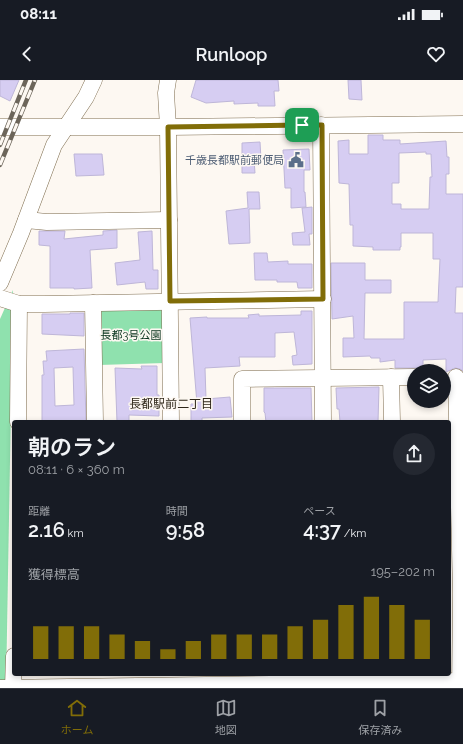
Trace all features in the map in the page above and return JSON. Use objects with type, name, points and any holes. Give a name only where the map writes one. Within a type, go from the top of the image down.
[{"type":"street","points":[[0,282],[26,220],[54,145],[86,97],[94,80]]},
{"type":"street","points":[[168,80],[166,93],[168,127],[171,420]]},
{"type":"street","points":[[0,127],[66,128],[463,124]]},
{"type":"street","points":[[322,125],[324,420]]},
{"type":"street","points":[[26,220],[47,222],[169,220]]},
{"type":"street","points":[[0,298],[19,304],[323,299]]},
{"type":"street","points":[[93,303],[95,420]]},
{"type":"street","points":[[18,420],[19,304]]},
{"type":"street","points":[[391,377],[392,420]]},
{"type":"street","points":[[242,420],[242,379],[407,377]]},
{"type":"street","points":[[0,688],[173,682],[325,681],[461,683],[455,594],[454,377]]},
{"type":"street","points":[[13,676],[13,688]]},
{"type":"green space","points":[[13,290],[6,688],[0,688],[0,319]]},
{"type":"green space","name":"長都3号公園","points":[[163,305],[165,363],[99,365],[98,306]]},
{"type":"building","points":[[0,80],[19,80],[10,101],[0,96]]},
{"type":"building","points":[[196,80],[278,80],[279,91],[274,91],[275,106],[258,106],[258,103],[234,104],[234,101],[206,103],[191,97]]},
{"type":"building","points":[[348,80],[361,80],[362,100],[349,99]]},
{"type":"building","points":[[368,135],[383,135],[383,140],[400,140],[400,144],[446,141],[447,157],[449,157],[449,174],[446,174],[446,194],[463,194],[463,287],[456,287],[455,313],[463,313],[463,371],[455,368],[451,370],[451,364],[446,364],[446,359],[423,360],[423,364],[407,364],[407,368],[395,368],[395,360],[380,362],[380,358],[371,358],[370,356],[343,357],[343,338],[354,338],[353,316],[332,319],[331,263],[365,263],[365,280],[391,280],[391,293],[365,293],[364,339],[404,339],[404,302],[438,302],[440,259],[433,259],[433,233],[401,233],[400,250],[373,250],[373,247],[353,246],[353,225],[350,225],[349,184],[339,183],[338,141],[349,140],[349,154],[368,154]],"holes":[[[426,152],[426,154],[431,154],[432,177],[430,177],[429,209],[401,209],[401,204],[392,204],[392,183],[399,183],[399,153]]]},
{"type":"building","points":[[260,142],[261,160],[254,160],[255,173],[242,173],[242,143]]},
{"type":"building","points":[[309,149],[310,170],[304,170],[306,207],[291,208],[291,188],[285,188],[283,150]]},
{"type":"building","points":[[74,154],[102,154],[104,175],[76,176]]},
{"type":"building","points":[[247,192],[259,192],[260,209],[249,209],[250,243],[229,244],[226,211],[248,208]]},
{"type":"building","points":[[312,207],[312,234],[309,234],[310,245],[293,245],[292,233],[305,232],[302,208]]},
{"type":"building","points":[[117,230],[117,248],[90,250],[92,288],[50,288],[50,246],[39,245],[39,231],[65,231],[64,239],[103,235],[103,231]]},
{"type":"building","points":[[152,231],[153,270],[158,270],[158,289],[146,289],[145,282],[117,285],[115,263],[140,260],[138,232]]},
{"type":"building","points":[[254,253],[267,253],[268,262],[288,261],[288,264],[312,264],[312,288],[298,288],[297,282],[255,280]]},
{"type":"building","points":[[301,311],[312,311],[312,364],[293,365],[292,356],[297,355],[294,332],[275,333],[275,357],[239,357],[240,366],[205,368],[206,399],[230,397],[232,417],[191,420],[191,404],[197,404],[190,318],[249,318],[248,315],[259,314],[259,316],[301,315]]},
{"type":"building","points":[[84,313],[84,336],[42,334],[42,314]]},
{"type":"building","points":[[84,349],[86,420],[42,420],[42,375],[44,375],[43,361],[47,361],[46,351]],"holes":[[[73,367],[74,405],[55,406],[54,368]]]},
{"type":"building","points":[[141,366],[157,366],[159,416],[129,415],[129,420],[117,420],[115,368],[142,369]]},
{"type":"building","points":[[379,387],[378,420],[340,420],[339,409],[337,409],[336,388]]},
{"type":"building","points":[[264,388],[311,388],[312,420],[266,420],[264,412]]},
{"type":"railway","points":[[0,145],[26,80]]},
{"type":"railway","points":[[0,165],[35,80]]},
{"type":"place","name":"千歳長都駅前郵便局","points":[[296,160]]},
{"type":"district","name":"長都駅前二丁目","points":[[171,404]]},
{"type":"route","points":[[302,125],[322,125],[323,299],[170,301],[168,127],[302,125]]}]
